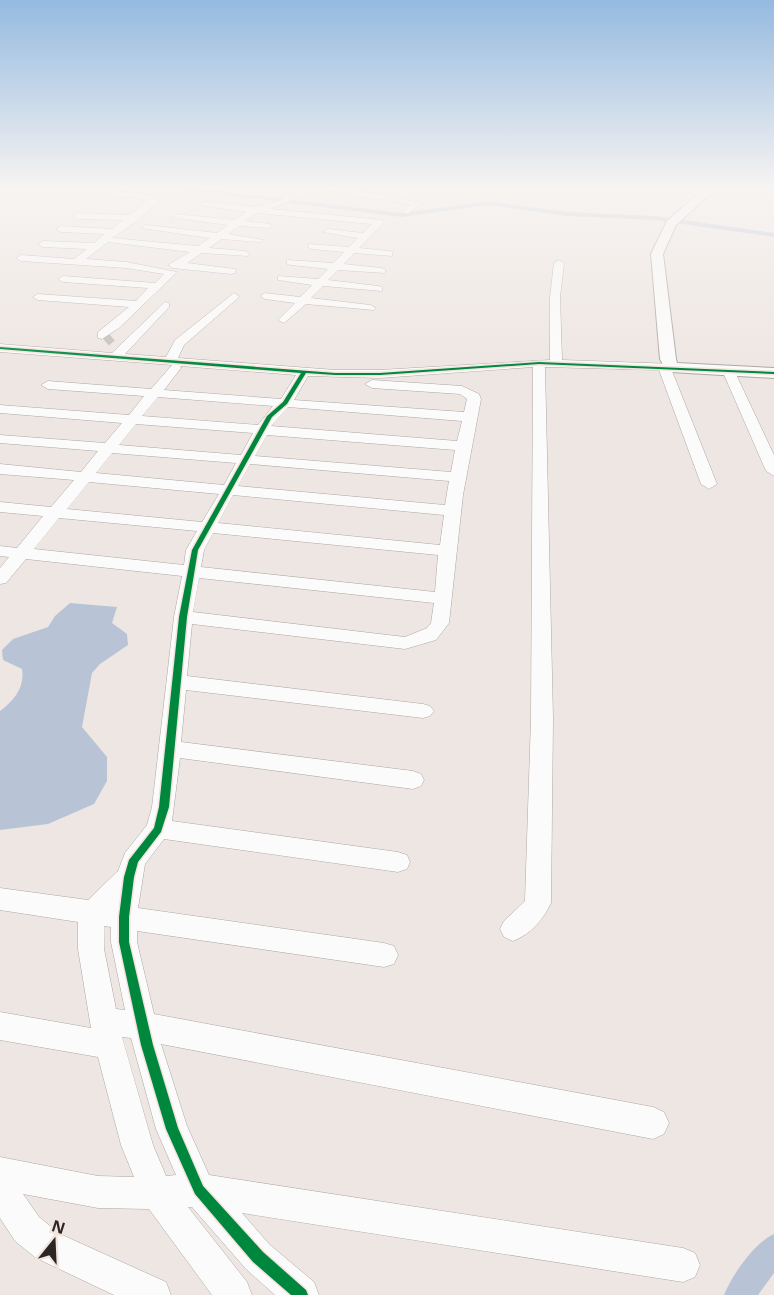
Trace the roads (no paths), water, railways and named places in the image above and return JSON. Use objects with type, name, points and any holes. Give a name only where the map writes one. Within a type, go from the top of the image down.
[{"type":"street","points":[[64,246],[178,266],[231,271]]},
{"type":"street","points":[[75,262],[99,246]]},
{"type":"street","points":[[175,246],[244,254]]},
{"type":"street","points":[[178,266],[204,246]]},
{"type":"street","points":[[317,246],[389,254]]},
{"type":"street","points":[[284,320],[358,246]]},
{"type":"street","points":[[661,246],[657,254],[668,367],[709,484]]},
{"type":"street","points":[[21,258],[172,272],[82,356]]},
{"type":"street","points":[[291,262],[381,271]]},
{"type":"street","points":[[513,929],[532,913],[538,903],[547,363],[559,262]]},
{"type":"street","points":[[282,278],[378,289]]},
{"type":"street","points":[[63,279],[158,286]]},
{"type":"street","points":[[0,579],[155,393],[173,364],[179,343],[234,296]]},
{"type":"street","points":[[265,296],[370,308]]},
{"type":"street","points":[[38,297],[95,309],[134,308]]},
{"type":"street","points":[[116,356],[165,305]]},
{"type":"street","points":[[0,348],[173,364],[275,399],[463,446]]},
{"type":"street","points":[[82,356],[116,356],[265,375]]},
{"type":"street","points":[[301,1295],[258,1257],[199,1190],[171,1128],[143,1026],[124,942],[124,917],[129,877],[134,860],[158,829],[164,807],[183,617],[195,550],[246,459],[275,399],[304,372],[361,374],[547,363],[774,373]]},
{"type":"street","points":[[728,370],[774,471]]},
{"type":"street","points":[[0,409],[132,419],[275,399],[304,372]]},
{"type":"street","points":[[183,617],[405,643],[424,639],[433,633],[440,623],[447,551],[472,394],[444,389],[324,380]]},
{"type":"street","points":[[444,389],[480,381]]},
{"type":"street","points":[[48,385],[275,399],[469,417]]},
{"type":"street","points":[[0,439],[458,477]]},
{"type":"street","points":[[0,469],[453,511]]},
{"type":"street","points":[[0,507],[447,551]]},
{"type":"street","points":[[0,551],[442,598]]},
{"type":"street","points":[[177,682],[423,711]]},
{"type":"street","points":[[170,749],[413,780]]},
{"type":"street","points":[[158,829],[398,862]]},
{"type":"street","points":[[129,877],[93,913],[90,929],[91,949],[106,1033],[137,1145],[156,1192],[226,1293]]},
{"type":"street","points":[[0,899],[384,955]]},
{"type":"street","points":[[0,1026],[106,1033],[143,1026],[653,1123]]},
{"type":"street","points":[[0,1173],[98,1192],[199,1190],[683,1265]]},
{"type":"street","points":[[0,1189],[27,1229],[48,1246],[153,1295]]},
{"type":"water","points":[[70,603],[117,607],[112,623],[127,634],[128,645],[100,664],[92,673],[82,727],[107,757],[107,781],[94,804],[48,824],[0,830],[0,711],[17,693],[22,682],[22,669],[3,660],[2,650],[13,639],[48,627],[55,616]]},
{"type":"waterway","points":[[739,1295],[774,1249]]},
{"type":"tunnel","points":[[105,341],[111,336]]}]
